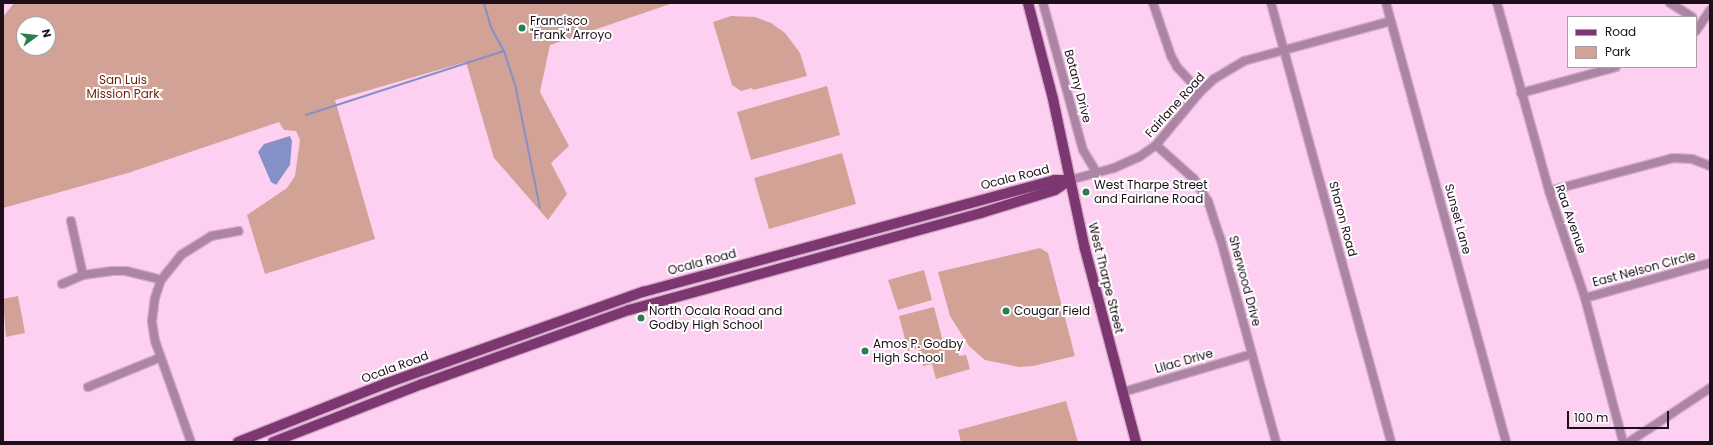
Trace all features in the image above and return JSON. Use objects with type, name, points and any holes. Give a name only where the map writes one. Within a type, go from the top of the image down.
[{"type":"main road","name":"West Tharpe Street","points":[[1028,3],[1053,99],[1084,249],[1136,442]]},
{"type":"main road","name":"Ocala Road","points":[[238,442],[405,376],[601,306],[694,277],[930,213],[1054,180],[1070,180]]},
{"type":"main road","name":"Ocala Road","points":[[273,442],[523,346],[599,320],[714,285],[934,226],[1054,190],[1070,180]]},
{"type":"main road","points":[[930,213],[934,226]]},
{"type":"main road","points":[[710,273],[714,285]]},
{"type":"main road","points":[[694,277],[698,290]]},
{"type":"main road","points":[[599,320],[601,306]]},
{"type":"main road","points":[[519,335],[523,346]]},
{"type":"main road","points":[[507,339],[512,351]]},
{"type":"main road","points":[[405,376],[409,389]]},
{"type":"street","name":"Botany Drive","points":[[1043,3],[1083,150],[1097,173]]},
{"type":"street","points":[[1153,3],[1170,56],[1177,67],[1200,92]]},
{"type":"street","name":"Sharon Road","points":[[1271,3],[1390,442]]},
{"type":"street","name":"Sunset Lane","points":[[1386,3],[1506,442]]},
{"type":"street","name":"Raa Avenue","points":[[1497,3],[1548,191],[1584,298],[1623,442]]},
{"type":"street","points":[[1670,3],[1690,16]]},
{"type":"street","points":[[1710,10],[1699,21],[1710,28]]},
{"type":"street","name":"Fairlane Road","points":[[1070,180],[1097,173],[1130,161],[1156,145],[1200,92],[1231,68],[1284,49],[1391,21]]},
{"type":"street","points":[[1522,93],[1612,68]]},
{"type":"street","name":"Sherwood Drive","points":[[1156,145],[1194,179],[1208,202],[1276,442]]},
{"type":"street","points":[[1548,191],[1673,158],[1692,159],[1710,166]]},
{"type":"street","points":[[71,221],[83,276]]},
{"type":"street","points":[[191,442],[159,358],[152,321],[155,298],[161,280],[181,255],[199,242],[211,236],[239,231]]},
{"type":"street","name":"East Nelson Circle","points":[[1584,298],[1710,263]]},
{"type":"street","points":[[62,284],[83,276],[126,271],[161,280]]},
{"type":"street","name":"Lilac Drive","points":[[1123,392],[1252,354]]},
{"type":"street","points":[[88,387],[159,358]]},
{"type":"street","points":[[1629,442],[1710,388]]},
{"type":"green space","name":"San Luis Mission Park","points":[[14,3],[673,3],[550,45],[540,92],[569,146],[551,163],[567,194],[548,220],[494,158],[466,62],[335,100],[375,239],[265,274],[247,215],[287,188],[295,176],[300,140],[296,131],[284,130],[279,122],[128,173],[3,208],[3,17]]},
{"type":"green space","points":[[731,16],[755,17],[771,23],[785,33],[800,53],[807,76],[753,90],[752,88],[741,91],[732,85],[713,22]]},
{"type":"green space","points":[[827,86],[840,135],[751,160],[737,112]]},
{"type":"green space","points":[[842,153],[856,204],[769,229],[754,178]]},
{"type":"green space","name":"Cougar Field","points":[[1040,248],[1048,253],[1075,356],[1033,366],[1019,367],[985,360],[969,346],[950,316],[938,272]]},
{"type":"green space","points":[[924,270],[932,300],[898,310],[888,280]]},
{"type":"green space","points":[[18,296],[25,333],[6,337],[3,299]]},
{"type":"green space","points":[[934,307],[943,342],[908,351],[899,316]]},
{"type":"green space","points":[[954,341],[959,356],[966,355],[970,369],[936,379],[932,364],[923,366],[918,350]]},
{"type":"green space","points":[[1066,401],[1078,442],[961,442],[958,430]]},
{"type":"water","points":[[290,136],[292,141],[290,165],[276,185],[271,182],[258,152],[264,144]]},
{"type":"waterway","points":[[484,3],[491,27],[504,51],[516,89],[540,208]]},
{"type":"waterway","points":[[306,115],[504,51]]},
{"type":"place","name":"Francisco \"Frank\" Arroyo","points":[[522,28]]},
{"type":"place","name":"West Tharpe Street and Fairlane Road","points":[[1086,192]]},
{"type":"place","name":"Cougar Field","points":[[1006,311]]},
{"type":"place","name":"North Ocala Road and Godby High School","points":[[641,318]]},
{"type":"place","name":"Amos P. Godby High School","points":[[865,351]]}]
